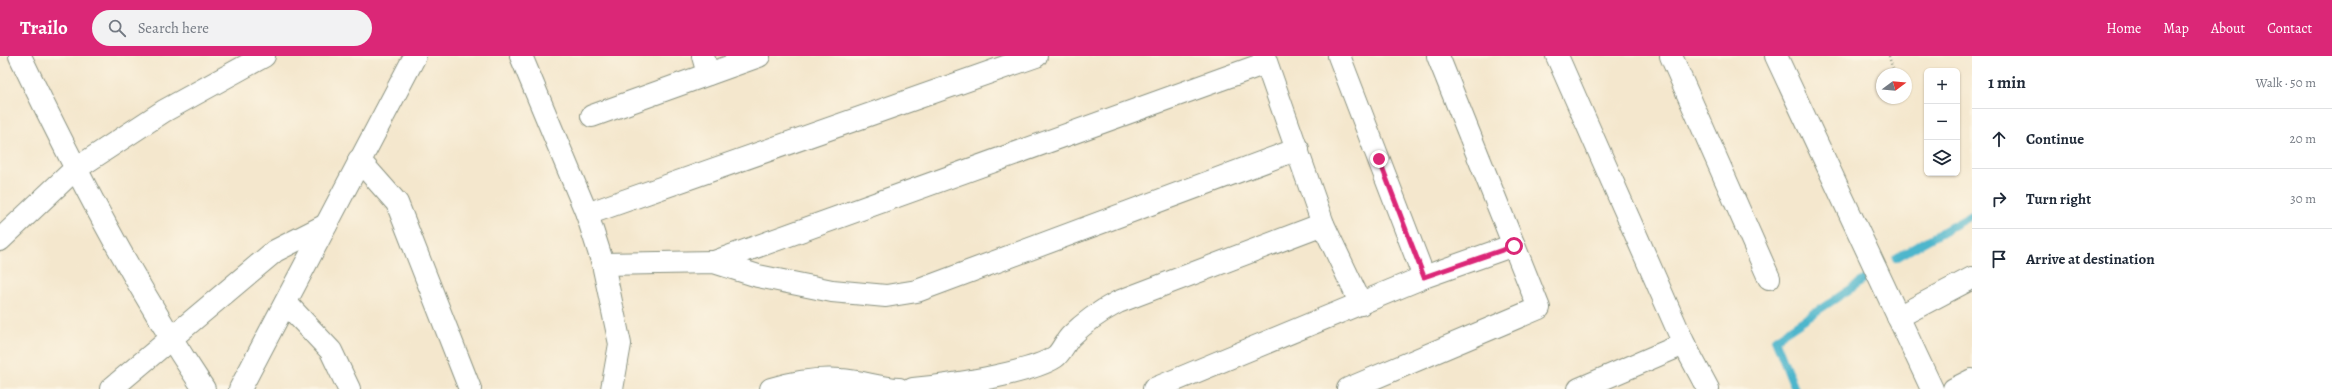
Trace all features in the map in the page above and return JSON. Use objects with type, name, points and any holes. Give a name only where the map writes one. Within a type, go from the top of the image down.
[{"type":"street","points":[[20,56],[74,170],[170,339],[204,389]]},
{"type":"street","points":[[0,240],[74,170],[164,111],[264,56]]},
{"type":"street","points":[[240,389],[415,56]]},
{"type":"street","points":[[521,56],[587,214],[603,264],[620,344],[612,389]]},
{"type":"street","points":[[592,116],[705,65],[759,56]]},
{"type":"street","points":[[587,214],[1036,56]]},
{"type":"street","points":[[1339,56],[1424,277]]},
{"type":"street","points":[[1348,389],[1539,308],[1438,56]]},
{"type":"street","points":[[1556,56],[1684,344],[1708,389]]},
{"type":"street","points":[[1671,56],[1769,278]]},
{"type":"street","points":[[1776,56],[1932,389]]},
{"type":"street","points":[[714,262],[1265,59],[1298,149],[1323,224],[1361,304]]},
{"type":"street","points":[[603,264],[714,262],[758,276],[832,291],[886,296],[916,291],[1298,149]]},
{"type":"street","points":[[359,160],[397,203],[470,389]]},
{"type":"street","points":[[913,389],[941,387],[1016,370],[1055,357],[1070,336],[1098,312],[1118,302],[1323,224]]},
{"type":"street","points":[[111,389],[275,251],[326,225]]},
{"type":"street","points":[[1154,389],[1424,277],[1514,246]]},
{"type":"street","points":[[1898,317],[1972,278]]},
{"type":"street","points":[[286,303],[331,351],[349,389]]},
{"type":"street","points":[[1579,389],[1684,344]]},
{"type":"street","points":[[771,389],[805,380],[842,380],[882,388],[899,389]]},
{"type":"street","points":[[1954,389],[1972,380]]},
{"type":"path","points":[[1889,56],[1892,68]]},
{"type":"waterway","points":[[1896,258],[1972,215]]},
{"type":"waterway","points":[[1795,389],[1775,339],[1867,278]]},
{"type":"route","points":[[1379,159],[1424,277],[1514,246]]}]
